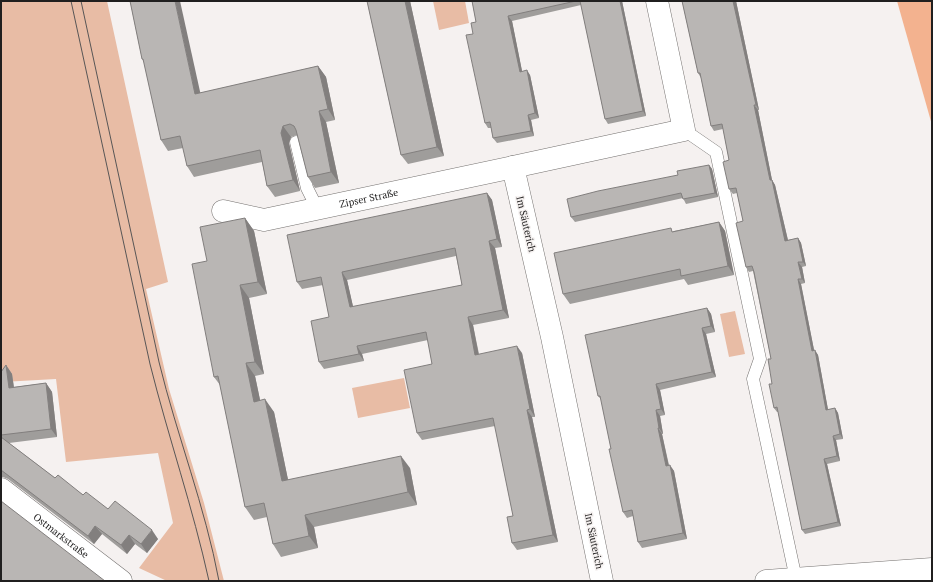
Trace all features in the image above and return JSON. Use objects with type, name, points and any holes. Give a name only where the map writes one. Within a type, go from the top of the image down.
[{"type":"street","points":[[513,167],[684,130],[657,1]]},
{"type":"street","name":"Zipser Straße","points":[[223,211],[264,220],[513,167]]},
{"type":"street","name":"Im Säuterich","points":[[513,167],[552,337],[602,581]]},
{"type":"street","name":"Ostmarkstraße","points":[[1,489],[121,581]]},
{"type":"street","points":[[766,581],[843,578],[932,569]]},
{"type":"lane","points":[[684,130],[716,152],[760,359],[753,379],[796,579]]},
{"type":"lane","points":[[296,142],[307,188],[318,208]]},
{"type":"shaded area","points":[[1,1],[107,1],[168,282],[146,289],[169,389],[204,503],[224,581],[167,581],[139,568],[173,523],[158,453],[66,462],[56,379],[2,382]]},
{"type":"shaded area","points":[[433,1],[465,1],[469,23],[439,30]]},
{"type":"shaded area","points":[[897,1],[932,1],[932,125]]},
{"type":"shaded area","points":[[735,311],[745,354],[729,357],[720,314]]},
{"type":"shaded area","points":[[404,378],[410,408],[358,418],[352,388]]},
{"type":"building","points":[[130,1],[175,1],[195,94],[318,66],[328,109],[319,111],[331,172],[308,177],[296,130],[294,126],[290,124],[283,126],[281,133],[293,180],[267,186],[260,150],[187,166],[180,136],[161,140]]},
{"type":"building","points":[[367,1],[405,1],[437,147],[401,155]]},
{"type":"building","points":[[472,1],[576,1],[508,16],[520,72],[527,70],[535,113],[528,115],[531,131],[493,138],[490,122],[485,123],[466,35],[473,34],[471,23],[476,22]]},
{"type":"building","points":[[580,1],[620,1],[643,111],[605,119]]},
{"type":"building","points":[[682,1],[733,1],[756,105],[754,105],[770,180],[772,180],[785,241],[798,238],[803,262],[798,262],[802,279],[798,279],[812,351],[815,350],[826,410],[835,408],[840,434],[833,436],[837,456],[824,459],[838,522],[802,530],[777,407],[774,408],[769,384],[772,384],[768,359],[771,359],[754,272],[752,266],[746,267],[736,223],[743,221],[736,188],[729,189],[723,162],[729,160],[722,124],[711,126],[700,73],[698,73]]},
{"type":"building","points":[[709,165],[715,193],[683,199],[681,193],[571,217],[567,199],[598,191],[678,175],[677,171]]},
{"type":"building","points":[[487,193],[497,239],[489,241],[503,310],[468,317],[475,355],[517,346],[530,409],[527,410],[553,535],[512,543],[507,517],[513,516],[493,418],[417,433],[404,370],[432,364],[426,332],[357,346],[359,354],[319,362],[311,321],[329,317],[321,277],[297,282],[287,235]],"holes":[[[455,248],[462,285],[350,307],[342,272]]]},
{"type":"building","points":[[245,218],[258,282],[240,285],[255,362],[246,363],[254,402],[265,399],[282,481],[401,456],[408,492],[305,515],[309,536],[273,544],[264,503],[245,507],[218,376],[214,377],[192,264],[207,261],[200,227]]},
{"type":"building","points":[[719,222],[728,266],[681,276],[680,269],[563,294],[554,253],[671,228],[672,232]]},
{"type":"building","points":[[707,308],[711,326],[702,328],[712,372],[656,384],[661,409],[656,410],[658,428],[666,466],[670,465],[683,533],[638,542],[632,510],[623,512],[609,449],[611,449],[600,396],[598,396],[585,335]]},
{"type":"building","points":[[6,365],[9,388],[46,383],[51,429],[1,435],[1,372]]},
{"type":"building","points":[[1,437],[55,478],[58,475],[83,495],[86,492],[108,509],[115,501],[152,530],[141,544],[129,535],[121,545],[95,526],[88,536],[1,470]]},
{"type":"building","points":[[1,501],[105,581],[1,581]]},
{"type":"tram line","points":[[71,1],[150,364],[196,526],[209,581]]},
{"type":"tram line","points":[[81,1],[159,362],[199,498],[219,581]]}]
